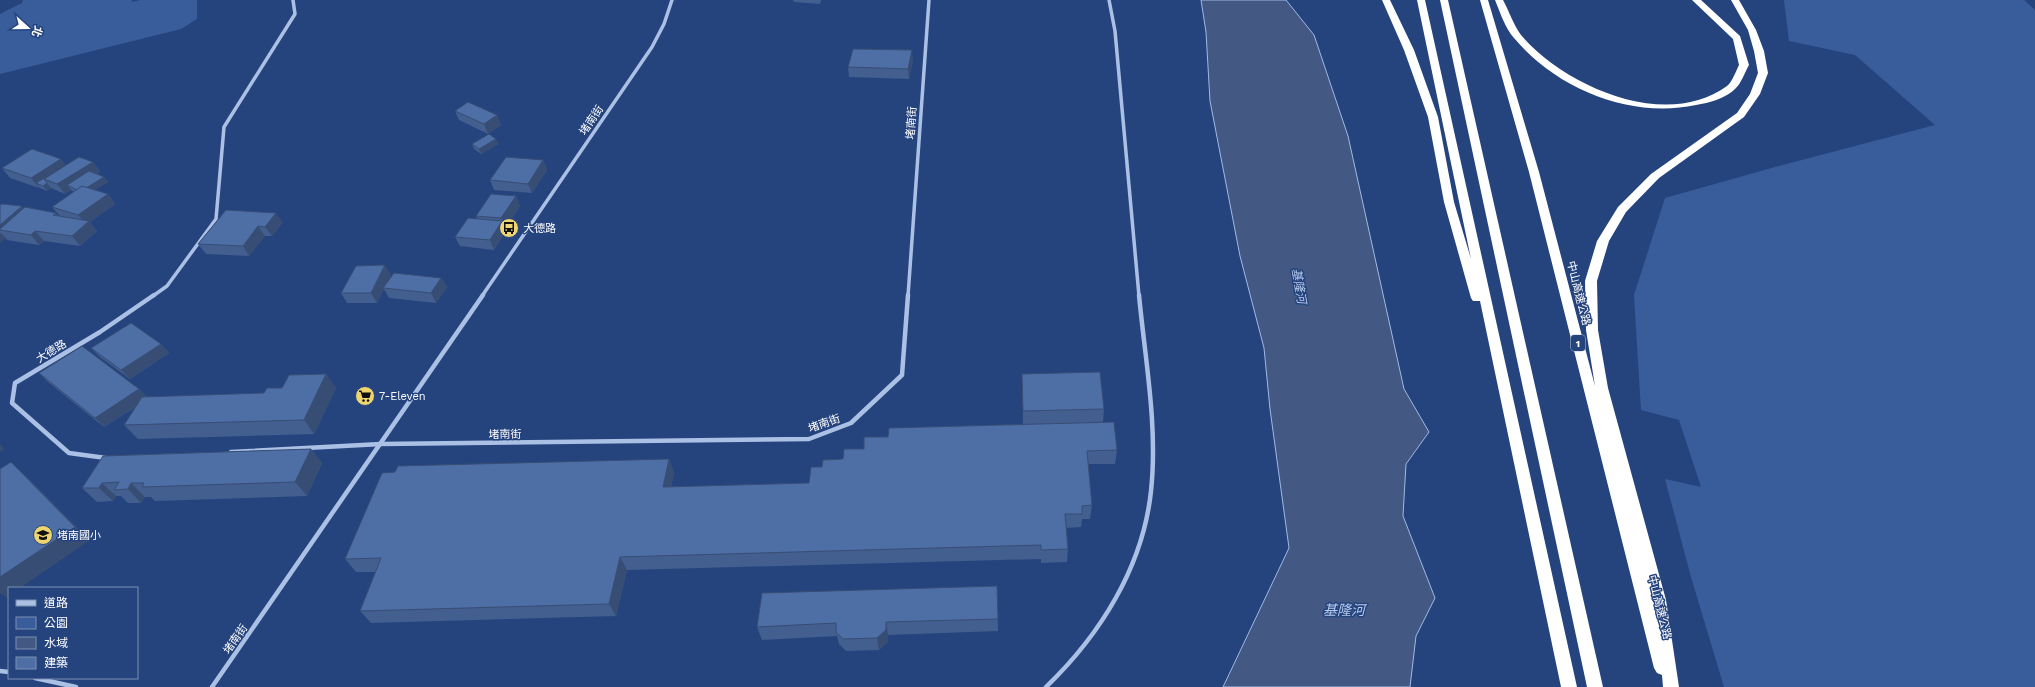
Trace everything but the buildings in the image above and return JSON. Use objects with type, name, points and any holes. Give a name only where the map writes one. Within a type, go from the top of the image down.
[{"type":"highway","points":[[1386,0],[1410,50],[1433,117],[1449,202],[1504,385]]},
{"type":"highway","points":[[1421,0],[1569,687]]},
{"type":"highway","points":[[1444,0],[1595,687]]},
{"type":"highway","name":"中山高速公路","points":[[1484,0],[1534,172],[1667,687]]},
{"type":"highway","points":[[1499,0],[1517,36],[1544,61],[1567,79],[1598,94],[1624,101],[1653,106],[1679,106],[1707,100],[1732,87],[1744,65],[1737,38],[1696,0]]},
{"type":"highway","points":[[1671,687],[1659,600],[1602,388],[1592,330],[1591,281],[1603,241],[1622,210],[1655,176],[1741,115],[1755,94],[1763,73],[1759,51],[1752,30],[1735,0]]},
{"type":"street","name":"大德路","points":[[114,457],[99,458],[69,453],[12,403],[16,383],[100,332],[167,286],[216,220],[224,127],[294,14],[293,0]]},
{"type":"street","name":"堵南街","points":[[212,687],[381,444],[646,54],[669,16],[672,0]]},
{"type":"street","name":"堵南街","points":[[381,444],[809,439],[851,423],[902,375],[929,0]]},
{"type":"street","points":[[1046,687],[1057,677],[1091,636],[1116,598],[1136,554],[1148,506],[1152,434],[1115,31],[1109,0]]},
{"type":"street","points":[[224,452],[381,444]]},
{"type":"street","points":[[40,679],[76,687]]},
{"type":"green space","points":[[23,0],[132,0],[132,2],[140,0],[197,0],[197,19],[181,29],[0,74],[0,14],[22,3]]},
{"type":"green space","points":[[1784,0],[2024,0],[2035,10],[2035,687],[1724,687],[1691,577],[1665,479],[1701,487],[1679,420],[1641,410],[1634,295],[1665,198],[1775,167],[1935,125],[1855,55],[1789,41]]},
{"type":"water","name":"基隆河","points":[[1201,0],[1286,0],[1314,35],[1348,136],[1404,389],[1429,432],[1406,464],[1403,516],[1435,598],[1416,636],[1410,687],[1223,687],[1289,548],[1270,409],[1264,348],[1240,256],[1210,101],[1206,32]]},
{"type":"place","name":"大德路","points":[[509,228]]},
{"type":"place","name":"7-Eleven","points":[[365,396]]},
{"type":"place","name":"堵南國小","points":[[43,535]]}]
